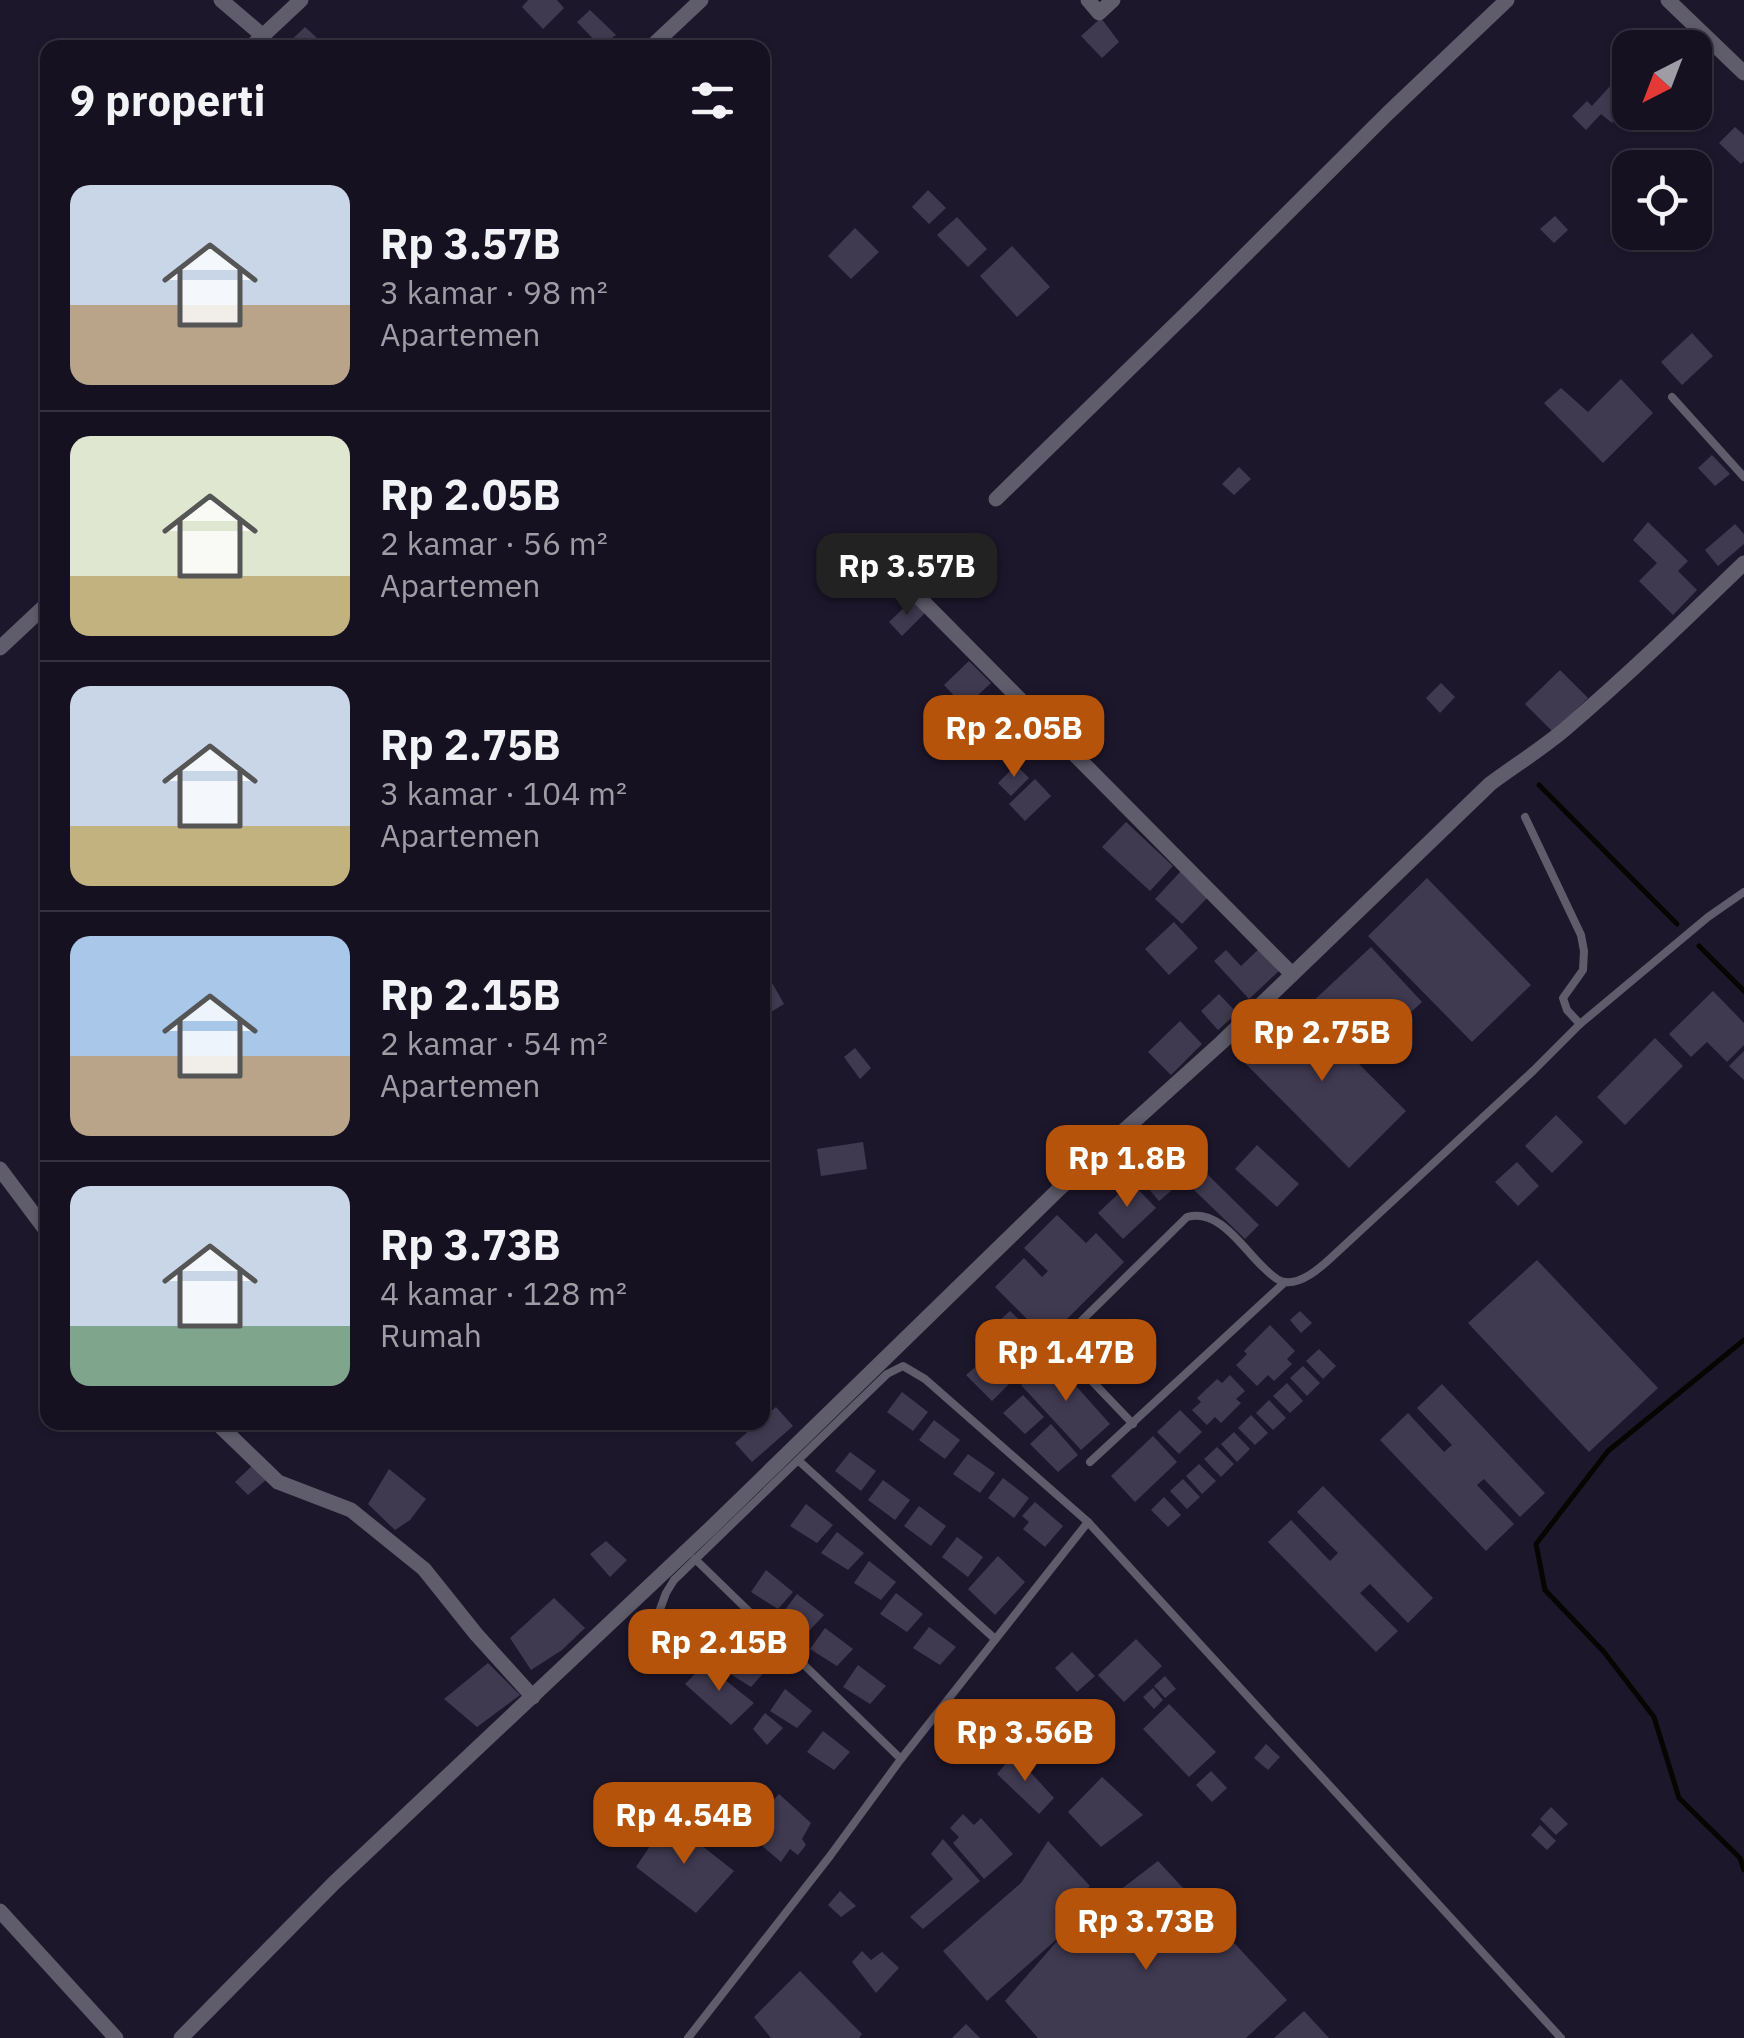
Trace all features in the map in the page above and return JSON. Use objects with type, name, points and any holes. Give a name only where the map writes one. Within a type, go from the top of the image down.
[{"type":"street","points":[[221,0],[259,40]]},
{"type":"street","points":[[261,40],[302,0]]},
{"type":"street","points":[[659,40],[702,0]]},
{"type":"street","points":[[1088,0],[1099,13],[1113,0]]},
{"type":"street","points":[[996,499],[1507,0]]},
{"type":"street","points":[[1668,0],[1744,73]]},
{"type":"street","points":[[874,552],[1291,973]]},
{"type":"street","points":[[182,2038],[334,1883],[726,1514],[1044,1204],[1222,1042],[1490,784],[1564,730],[1744,563]]},
{"type":"street","points":[[0,648],[40,610]]},
{"type":"street","points":[[0,1169],[40,1222]]},
{"type":"street","points":[[224,1430],[278,1482],[351,1510],[424,1569],[476,1634],[534,1696]]},
{"type":"street","points":[[0,1910],[116,2038]]},
{"type":"lane","points":[[1672,397],[1744,477]]},
{"type":"lane","points":[[1525,817],[1580,929],[1583,970],[1563,998],[1567,1010],[1580,1024]]},
{"type":"lane","points":[[1090,1462],[1285,1282],[1318,1270],[1580,1024],[1728,901],[1744,892]]},
{"type":"lane","points":[[1133,1424],[1066,1355],[1062,1342],[1170,1233],[1188,1217],[1210,1217],[1271,1274],[1285,1282]]},
{"type":"lane","points":[[655,1622],[674,1580],[694,1559],[887,1374],[903,1366],[925,1378],[1088,1522],[1561,2038]]},
{"type":"lane","points":[[799,1462],[995,1639]]},
{"type":"lane","points":[[688,2038],[1088,1522]]},
{"type":"lane","points":[[694,1559],[901,1759]]},
{"type":"building","points":[[528,0],[557,0],[564,8],[543,29],[522,7]]},
{"type":"building","points":[[590,10],[616,35],[609,40],[594,40],[577,22]]},
{"type":"building","points":[[1101,18],[1119,42],[1102,58],[1081,36]]},
{"type":"building","points":[[305,27],[318,39],[317,40],[291,40]]},
{"type":"building","points":[[1611,85],[1612,123],[1601,114],[1586,130],[1572,116],[1587,101],[1592,106]]},
{"type":"building","points":[[1735,127],[1744,135],[1741,164],[1719,143]]},
{"type":"building","points":[[928,190],[946,208],[929,224],[912,207]]},
{"type":"building","points":[[1555,216],[1568,230],[1554,243],[1540,229]]},
{"type":"building","points":[[957,217],[987,249],[968,267],[937,235]]},
{"type":"building","points":[[855,228],[879,252],[851,279],[828,256]]},
{"type":"building","points":[[1012,246],[1050,287],[1017,317],[980,276]]},
{"type":"building","points":[[1692,333],[1713,356],[1682,385],[1661,362]]},
{"type":"building","points":[[1621,379],[1653,413],[1603,463],[1544,403],[1561,388],[1588,412]]},
{"type":"building","points":[[1712,455],[1730,474],[1715,486],[1698,468]]},
{"type":"building","points":[[1239,467],[1251,479],[1234,495],[1222,484]]},
{"type":"building","points":[[1648,522],[1688,561],[1678,571],[1697,590],[1673,615],[1639,581],[1657,563],[1633,540]]},
{"type":"building","points":[[1735,524],[1744,534],[1744,544],[1718,566],[1705,550]]},
{"type":"building","points":[[912,600],[925,613],[902,636],[889,622]]},
{"type":"building","points":[[969,661],[991,683],[965,707],[944,685]]},
{"type":"building","points":[[1560,670],[1588,698],[1553,732],[1525,704]]},
{"type":"building","points":[[1441,683],[1455,697],[1440,713],[1426,698]]},
{"type":"building","points":[[1016,765],[1029,778],[1011,796],[998,783]]},
{"type":"building","points":[[1035,779],[1051,796],[1025,821],[1009,804]]},
{"type":"building","points":[[1126,822],[1173,866],[1150,891],[1102,847]]},
{"type":"building","points":[[1181,871],[1208,897],[1182,924],[1155,899]]},
{"type":"building","points":[[1427,878],[1531,985],[1472,1042],[1368,936]]},
{"type":"building","points":[[1174,922],[1198,948],[1169,975],[1145,949]]},
{"type":"building","points":[[1371,947],[1422,1002],[1360,1059],[1309,1005]]},
{"type":"building","points":[[1260,948],[1280,970],[1249,999],[1214,961],[1226,950],[1241,966]]},
{"type":"building","points":[[770,981],[784,1004],[770,1013]]},
{"type":"building","points":[[1713,991],[1744,1023],[1744,1045],[1727,1062],[1707,1042],[1691,1057],[1669,1034]]},
{"type":"building","points":[[1219,994],[1237,1013],[1218,1030],[1201,1011]]},
{"type":"building","points":[[1295,1000],[1406,1111],[1349,1168],[1239,1057]]},
{"type":"building","points":[[1180,1021],[1202,1044],[1171,1075],[1148,1052]]},
{"type":"building","points":[[1655,1038],[1683,1066],[1625,1125],[1597,1097]]},
{"type":"building","points":[[855,1048],[871,1068],[860,1079],[844,1057]]},
{"type":"building","points":[[1744,1051],[1744,1080],[1729,1066]]},
{"type":"building","points":[[1556,1115],[1583,1142],[1552,1173],[1525,1146]]},
{"type":"building","points":[[863,1142],[867,1169],[821,1176],[817,1149]]},
{"type":"building","points":[[1257,1145],[1299,1184],[1277,1207],[1235,1169]]},
{"type":"building","points":[[1169,1147],[1192,1173],[1159,1201],[1137,1175]]},
{"type":"building","points":[[1517,1162],[1539,1186],[1518,1206],[1495,1182]]},
{"type":"building","points":[[1206,1173],[1259,1225],[1245,1239],[1192,1188]]},
{"type":"building","points":[[1131,1182],[1156,1208],[1123,1239],[1098,1213]]},
{"type":"building","points":[[1057,1215],[1086,1243],[1096,1233],[1124,1262],[1047,1339],[995,1287],[1024,1258],[1042,1277],[1048,1271],[1024,1248]]},
{"type":"building","points":[[1537,1260],[1658,1388],[1589,1452],[1468,1323]]},
{"type":"building","points":[[1010,1311],[1048,1348],[1015,1377],[977,1341]]},
{"type":"building","points":[[1300,1311],[1312,1323],[1301,1333],[1290,1320]]},
{"type":"building","points":[[1270,1325],[1295,1351],[1287,1359],[1292,1364],[1274,1381],[1268,1375],[1257,1386],[1236,1365]]},
{"type":"building","points":[[1319,1349],[1336,1366],[1323,1379],[1306,1361]]},
{"type":"building","points":[[986,1358],[1010,1383],[992,1401],[966,1375]]},
{"type":"building","points":[[1051,1358],[1110,1424],[1081,1450],[1021,1385]]},
{"type":"building","points":[[1303,1366],[1320,1383],[1307,1396],[1290,1378]]},
{"type":"building","points":[[1230,1375],[1245,1391],[1236,1399],[1241,1403],[1221,1423],[1215,1417],[1207,1425],[1192,1410],[1201,1402],[1197,1398],[1217,1379],[1222,1383]]},
{"type":"building","points":[[1287,1383],[1303,1401],[1290,1413],[1273,1396]]},
{"type":"building","points":[[1442,1384],[1545,1493],[1520,1517],[1484,1479],[1477,1485],[1514,1524],[1486,1551],[1380,1440],[1408,1413],[1444,1452],[1452,1445],[1417,1408]]},
{"type":"building","points":[[902,1392],[928,1412],[913,1431],[887,1412]]},
{"type":"building","points":[[1023,1395],[1044,1417],[1025,1434],[1003,1413]]},
{"type":"building","points":[[1269,1400],[1286,1418],[1273,1430],[1256,1413]]},
{"type":"building","points":[[776,1407],[793,1426],[752,1462],[735,1443],[750,1430],[770,1430],[770,1412]]},
{"type":"building","points":[[1180,1410],[1202,1432],[1179,1454],[1157,1432]]},
{"type":"building","points":[[1251,1415],[1268,1433],[1255,1445],[1238,1428]]},
{"type":"building","points":[[934,1420],[960,1440],[945,1459],[919,1440]]},
{"type":"building","points":[[1051,1424],[1078,1455],[1058,1472],[1030,1444]]},
{"type":"building","points":[[1234,1432],[1250,1449],[1237,1462],[1221,1444]]},
{"type":"building","points":[[1153,1436],[1177,1462],[1135,1502],[1111,1476]]},
{"type":"building","points":[[1217,1447],[1234,1464],[1221,1477],[1204,1459]]},
{"type":"building","points":[[850,1452],[876,1471],[861,1491],[835,1471]]},
{"type":"building","points":[[968,1454],[995,1473],[980,1493],[953,1474]]},
{"type":"building","points":[[1199,1464],[1216,1481],[1202,1494],[1186,1476]]},
{"type":"building","points":[[252,1466],[266,1480],[248,1495],[235,1482]]},
{"type":"building","points":[[389,1469],[426,1499],[410,1520],[395,1530],[368,1504]]},
{"type":"building","points":[[1003,1478],[1029,1498],[1014,1518],[988,1498]]},
{"type":"building","points":[[1183,1479],[1200,1497],[1187,1509],[1170,1491]]},
{"type":"building","points":[[883,1480],[910,1500],[895,1520],[868,1500]]},
{"type":"building","points":[[1323,1486],[1433,1598],[1408,1623],[1370,1584],[1360,1593],[1398,1631],[1376,1652],[1268,1542],[1291,1520],[1330,1561],[1338,1553],[1297,1512]]},
{"type":"building","points":[[1164,1497],[1181,1515],[1168,1527],[1151,1510]]},
{"type":"building","points":[[1035,1502],[1063,1526],[1045,1547],[1023,1529],[1029,1522],[1022,1516]]},
{"type":"building","points":[[806,1504],[833,1525],[817,1543],[790,1526]]},
{"type":"building","points":[[919,1506],[946,1526],[931,1546],[904,1526]]},
{"type":"building","points":[[837,1532],[864,1553],[848,1570],[821,1553]]},
{"type":"building","points":[[957,1537],[983,1557],[968,1577],[942,1557]]},
{"type":"building","points":[[606,1541],[627,1560],[610,1577],[590,1554]]},
{"type":"building","points":[[998,1556],[1025,1582],[995,1615],[968,1589]]},
{"type":"building","points":[[869,1561],[896,1582],[881,1600],[854,1583]]},
{"type":"building","points":[[766,1570],[793,1592],[778,1609],[751,1592]]},
{"type":"building","points":[[896,1593],[923,1614],[907,1632],[880,1614]]},
{"type":"building","points":[[797,1594],[824,1615],[808,1632],[781,1615]]},
{"type":"building","points":[[554,1598],[585,1628],[562,1650],[531,1670],[510,1638]]},
{"type":"building","points":[[929,1627],[956,1647],[940,1665],[913,1648]]},
{"type":"building","points":[[825,1628],[853,1649],[837,1666],[810,1649]]},
{"type":"building","points":[[1136,1639],[1162,1666],[1124,1702],[1098,1675]]},
{"type":"building","points":[[740,1648],[767,1669],[751,1687],[724,1670]]},
{"type":"building","points":[[1072,1652],[1095,1676],[1077,1692],[1055,1668]]},
{"type":"building","points":[[488,1663],[520,1695],[477,1727],[444,1699]]},
{"type":"building","points":[[705,1664],[754,1703],[731,1725],[685,1684]]},
{"type":"building","points":[[858,1665],[886,1686],[870,1704],[843,1687]]},
{"type":"building","points":[[1165,1676],[1176,1689],[1165,1698],[1154,1686]]},
{"type":"building","points":[[1153,1688],[1163,1700],[1154,1709],[1143,1697]]},
{"type":"building","points":[[785,1689],[812,1711],[797,1728],[770,1711]]},
{"type":"building","points":[[1169,1704],[1216,1752],[1189,1777],[1143,1729]]},
{"type":"building","points":[[765,1713],[783,1728],[767,1745],[753,1729]]},
{"type":"building","points":[[823,1731],[850,1752],[834,1770],[807,1752]]},
{"type":"building","points":[[1266,1744],[1280,1757],[1268,1770],[1254,1758]]},
{"type":"building","points":[[1014,1754],[1054,1798],[1039,1814],[997,1774]]},
{"type":"building","points":[[1211,1771],[1227,1788],[1212,1802],[1196,1785]]},
{"type":"building","points":[[1102,1777],[1143,1815],[1101,1847],[1068,1812]]},
{"type":"building","points":[[779,1794],[811,1823],[802,1839],[806,1845],[798,1855],[790,1849],[781,1862],[745,1831]]},
{"type":"building","points":[[1551,1807],[1568,1824],[1556,1835],[1540,1819]]},
{"type":"building","points":[[963,1814],[974,1825],[981,1818],[1013,1854],[984,1879],[953,1843],[959,1837],[950,1828]]},
{"type":"building","points":[[668,1819],[734,1871],[696,1913],[636,1867]]},
{"type":"building","points":[[1540,1825],[1556,1841],[1547,1850],[1531,1835]]},
{"type":"building","points":[[943,1839],[980,1881],[923,1929],[910,1917],[953,1879],[931,1854]]},
{"type":"building","points":[[1048,1841],[1090,1886],[1055,1919],[1065,1932],[987,2001],[943,1951],[1021,1883]]},
{"type":"building","points":[[1158,1861],[1287,2000],[1246,2038],[1038,2038],[1005,2001],[1065,1932]]},
{"type":"building","points":[[840,1891],[856,1906],[841,1917],[828,1905]]},
{"type":"building","points":[[862,1951],[871,1960],[882,1952],[899,1968],[876,1993],[852,1962]]},
{"type":"building","points":[[800,1971],[862,2034],[859,2038],[771,2038],[754,2017]]},
{"type":"building","points":[[1304,2011],[1329,2038],[1274,2038]]},
{"type":"building","points":[[966,2024],[980,2038],[952,2038]]},
{"type":"waterway","points":[[1539,785],[1677,924]]},
{"type":"waterway","points":[[1699,946],[1744,991]]},
{"type":"waterway","points":[[1744,1340],[1608,1451],[1536,1544],[1545,1590],[1604,1652],[1654,1717],[1679,1798],[1740,1858],[1744,1870]]}]
